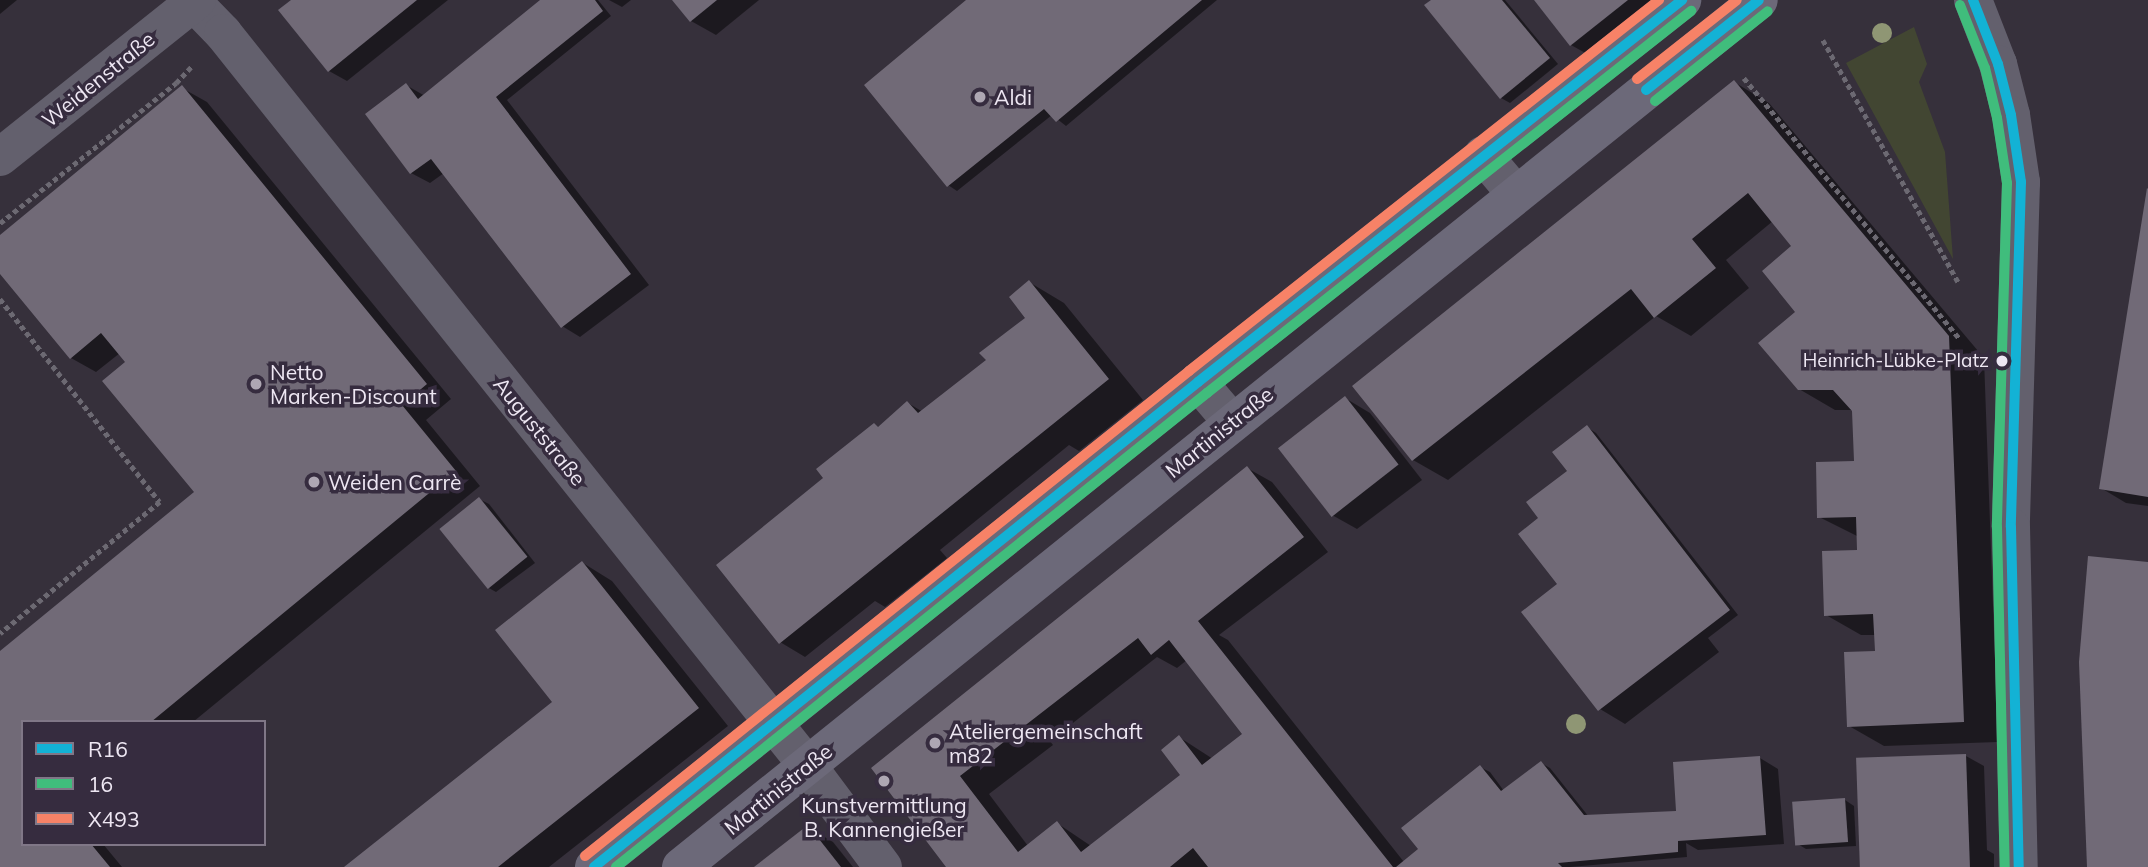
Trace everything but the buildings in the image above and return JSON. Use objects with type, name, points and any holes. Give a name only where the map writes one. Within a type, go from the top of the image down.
[{"type":"main road","points":[[594,867],[1198,382],[1682,0]]},
{"type":"main road","name":"Martinistraße","points":[[681,867],[1759,0]]},
{"type":"street","points":[[1973,0],[1998,64],[2008,102],[2021,182],[2011,527],[2019,867]]},
{"type":"street","name":"Auguststraße","points":[[194,1],[223,33],[807,765],[883,867]]},
{"type":"street","name":"Weidenstraße","points":[[0,157],[194,1]]},
{"type":"street","points":[[1483,155],[1516,194]]},
{"type":"street","points":[[1198,382],[1231,422]]},
{"type":"path","points":[[0,223],[176,83],[223,33]]},
{"type":"path","points":[[1823,40],[1958,282]]},
{"type":"path","points":[[1744,78],[1959,338]]},
{"type":"path","points":[[0,299],[160,502],[0,634]]},
{"type":"green space","points":[[1914,27],[1927,64],[1919,82],[1945,152],[1953,259],[1846,63]]},
{"type":"transit line","name":"X493","points":[[585,856],[1189,371],[1659,0]]},
{"type":"transit line","name":"R16","points":[[594,867],[1198,382],[1682,0]]},
{"type":"transit line","name":"X493","points":[[1637,79],[1737,0]]},
{"type":"transit line","name":"R16","points":[[1646,90],[1759,0]]},
{"type":"transit line","name":"R16","points":[[1973,0],[1998,64],[2011,115],[2021,182],[2011,527],[2019,867]]},
{"type":"transit line","name":"16","points":[[1960,5],[1985,68],[1997,118],[2007,183],[1997,527],[2005,867]]},
{"type":"transit line","name":"16","points":[[616,867],[1207,393],[1691,11]]},
{"type":"transit line","name":"16","points":[[1655,101],[1768,11]]},
{"type":"place","name":"Aldi","points":[[980,97]]},
{"type":"place","name":"Heinrich-Lübke-Platz","points":[[2002,361]]},
{"type":"place","name":"Netto Marken-Discount","points":[[256,384]]},
{"type":"place","name":"Weiden Carrè","points":[[314,482]]},
{"type":"place","name":"Ateliergemeinschaft m82","points":[[935,743]]},
{"type":"place","name":"Kunstvermittlung B. Kannengießer","points":[[884,781]]}]
